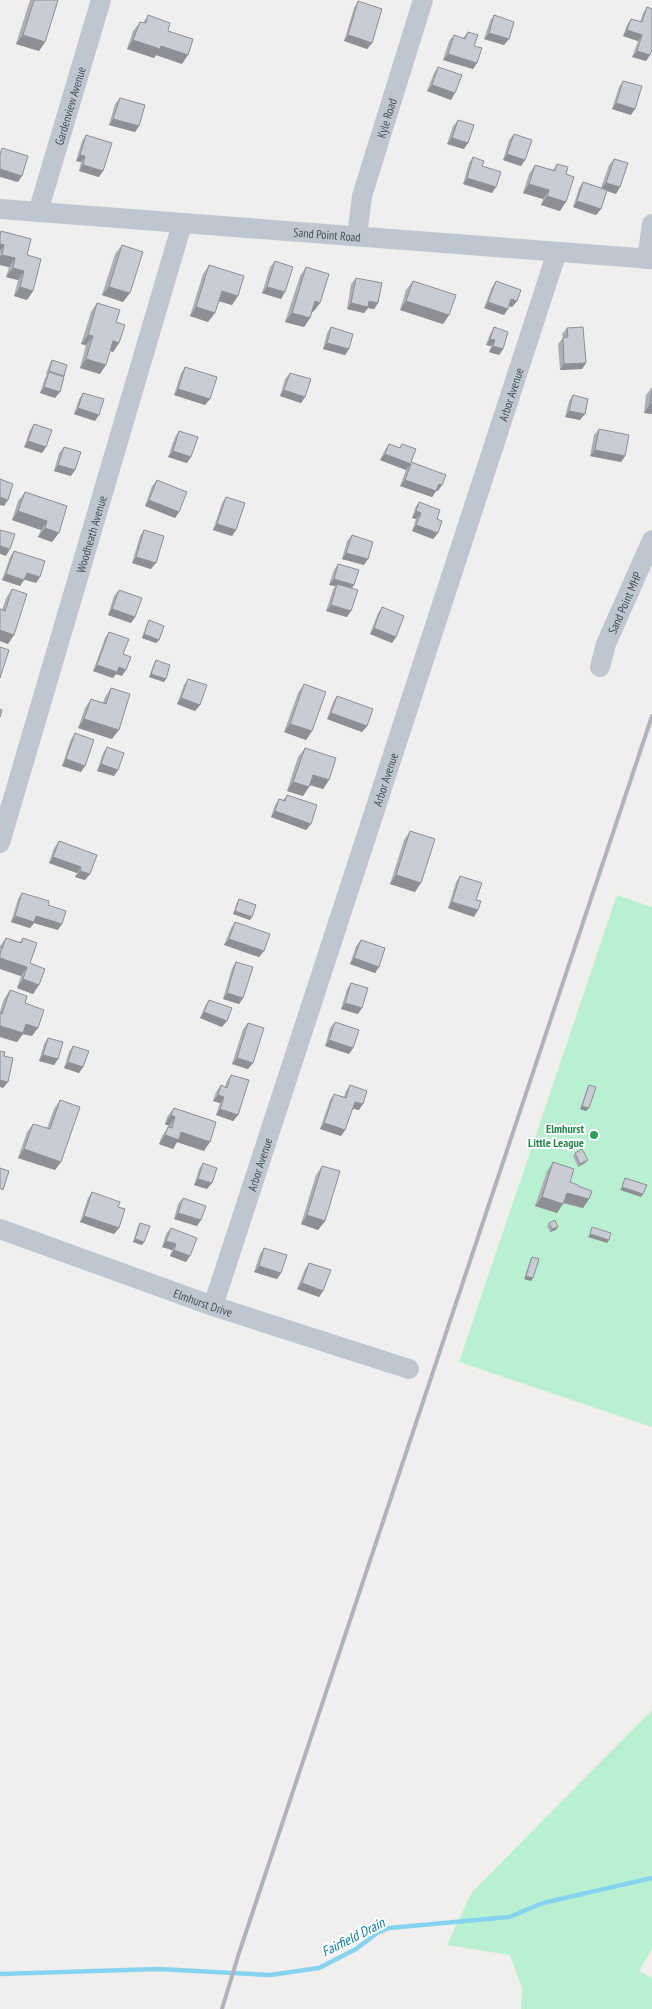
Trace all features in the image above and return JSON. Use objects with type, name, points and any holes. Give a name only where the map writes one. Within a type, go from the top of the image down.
[{"type":"street","name":"Gardenview Avenue","points":[[38,212],[101,0]]},
{"type":"street","name":"Kyle Road","points":[[356,236],[362,196],[423,0]]},
{"type":"street","name":"Sand Point Road","points":[[0,210],[649,259]]},
{"type":"street","name":"Woodheath Avenue","points":[[0,842],[182,224]]},
{"type":"street","points":[[649,259],[652,224]]},
{"type":"street","name":"Arbor Avenue","points":[[213,1306],[557,252]]},
{"type":"street","name":"Sand Point MHP","points":[[600,667],[606,644],[652,540]]},
{"type":"street","name":"Elmhurst Drive","points":[[0,1229],[213,1306],[408,1369]]},
{"type":"green space","name":"Elmhurst Little League","points":[[617,895],[652,907],[652,1427],[459,1362]]},
{"type":"green space","points":[[652,1710],[652,1949],[639,1971],[652,1978],[652,2009],[521,2009],[522,1988],[510,1955],[447,1945],[472,1892]]},
{"type":"building","points":[[34,0],[58,0],[45,42],[23,35]]},
{"type":"building","points":[[358,1],[382,9],[372,43],[348,35]]},
{"type":"building","points":[[647,7],[652,9],[652,49],[650,55],[637,51],[642,35],[627,30],[631,19],[642,22]]},
{"type":"building","points":[[148,15],[170,23],[168,31],[193,39],[188,55],[161,46],[160,49],[133,40],[140,22],[146,23]]},
{"type":"building","points":[[494,15],[514,22],[509,39],[489,33]]},
{"type":"building","points":[[468,32],[478,35],[474,46],[482,48],[477,63],[448,54],[454,35],[465,39]]},
{"type":"building","points":[[438,67],[462,75],[455,93],[432,85]]},
{"type":"building","points":[[623,81],[642,86],[635,109],[616,103]]},
{"type":"building","points":[[120,98],[145,105],[139,126],[113,119]]},
{"type":"building","points":[[458,120],[474,125],[468,143],[452,138]]},
{"type":"building","points":[[514,134],[532,140],[525,160],[507,154]]},
{"type":"building","points":[[86,135],[112,143],[103,171],[83,165],[85,156],[80,155]]},
{"type":"building","points":[[2,148],[28,156],[22,176],[0,169]]},
{"type":"building","points":[[473,157],[484,161],[482,166],[501,172],[496,187],[467,178]]},
{"type":"building","points":[[614,159],[628,163],[620,187],[606,183]]},
{"type":"building","points":[[557,164],[568,167],[566,174],[574,177],[566,202],[547,196],[549,190],[529,184],[535,165],[555,171]]},
{"type":"building","points":[[583,182],[607,190],[601,209],[577,201]]},
{"type":"building","points":[[1,231],[31,239],[27,255],[41,259],[33,291],[20,287],[24,271],[13,268],[15,258],[2,255],[4,245],[0,244]]},
{"type":"building","points":[[122,245],[143,252],[130,293],[109,287]]},
{"type":"building","points":[[275,261],[293,267],[285,292],[267,287]]},
{"type":"building","points":[[209,265],[244,276],[238,296],[222,291],[215,313],[196,307]]},
{"type":"building","points":[[306,267],[329,274],[320,303],[315,301],[310,318],[292,313]]},
{"type":"building","points":[[356,278],[382,283],[378,303],[369,301],[368,307],[351,303]]},
{"type":"building","points":[[413,281],[456,295],[449,315],[406,301]]},
{"type":"building","points":[[496,281],[521,290],[517,301],[511,299],[508,309],[488,302]]},
{"type":"building","points":[[97,303],[120,310],[116,322],[125,325],[119,343],[113,341],[106,365],[86,359],[93,336],[88,335]]},
{"type":"building","points":[[331,327],[353,334],[349,349],[327,343]]},
{"type":"building","points":[[494,327],[508,332],[503,349],[493,346],[495,340],[490,339]]},
{"type":"building","points":[[583,327],[586,363],[564,364],[563,338],[568,337],[567,328]]},
{"type":"building","points":[[52,360],[67,365],[64,376],[49,371]]},
{"type":"building","points":[[185,367],[217,377],[210,399],[178,389]]},
{"type":"building","points":[[49,372],[64,377],[60,392],[44,387]]},
{"type":"building","points":[[290,373],[311,379],[305,397],[284,390]]},
{"type":"building","points":[[83,393],[104,399],[99,415],[78,408]]},
{"type":"building","points":[[573,395],[588,399],[585,414],[569,411]]},
{"type":"building","points":[[34,424],[52,430],[46,447],[28,441]]},
{"type":"building","points":[[599,429],[629,435],[625,456],[595,450]]},
{"type":"building","points":[[179,431],[198,437],[191,457],[173,451]]},
{"type":"building","points":[[389,444],[400,448],[402,444],[416,449],[411,462],[446,475],[442,485],[439,484],[436,491],[405,480],[411,464],[385,454]]},
{"type":"building","points":[[64,447],[81,452],[75,470],[58,465]]},
{"type":"building","points":[[0,479],[13,484],[8,500],[0,497]]},
{"type":"building","points":[[157,480],[187,492],[179,512],[149,500]]},
{"type":"building","points":[[25,492],[67,506],[59,533],[45,528],[47,521],[18,511]]},
{"type":"building","points":[[226,497],[245,503],[236,530],[217,524]]},
{"type":"building","points":[[419,502],[440,510],[437,519],[442,521],[438,533],[416,525],[421,513],[416,511]]},
{"type":"building","points":[[0,530],[15,534],[10,549],[0,546]]},
{"type":"building","points":[[144,530],[164,536],[156,563],[136,557]]},
{"type":"building","points":[[352,535],[373,542],[368,559],[346,553]]},
{"type":"building","points":[[14,551],[45,561],[40,577],[27,573],[24,580],[6,574]]},
{"type":"building","points":[[338,564],[359,570],[354,585],[334,579]]},
{"type":"building","points":[[337,584],[358,590],[351,611],[331,605]]},
{"type":"building","points":[[12,589],[27,594],[14,635],[0,630],[0,609],[5,611]]},
{"type":"building","points":[[119,590],[142,598],[135,617],[112,609]]},
{"type":"building","points":[[382,607],[404,616],[396,637],[374,628]]},
{"type":"building","points":[[149,620],[164,626],[159,640],[144,634]]},
{"type":"building","points":[[109,632],[129,639],[123,654],[131,657],[126,670],[119,667],[117,672],[97,665]]},
{"type":"building","points":[[0,647],[9,650],[0,678]]},
{"type":"building","points":[[156,660],[170,665],[166,679],[151,674]]},
{"type":"building","points":[[188,679],[207,685],[200,705],[181,698]]},
{"type":"building","points":[[304,684],[326,692],[312,731],[290,724]]},
{"type":"building","points":[[111,688],[130,694],[119,730],[84,719],[91,699],[106,704]]},
{"type":"building","points":[[337,696],[373,709],[367,726],[331,713]]},
{"type":"building","points":[[75,733],[94,740],[85,766],[66,759]]},
{"type":"building","points":[[107,747],[124,753],[118,770],[101,764]]},
{"type":"building","points":[[305,748],[336,758],[329,780],[313,775],[309,787],[293,782]]},
{"type":"building","points":[[287,795],[317,805],[311,824],[275,811],[279,799],[285,801]]},
{"type":"building","points":[[410,831],[435,839],[421,883],[396,875]]},
{"type":"building","points":[[59,841],[97,855],[90,874],[80,871],[81,867],[53,857]]},
{"type":"building","points":[[460,876],[482,883],[476,900],[481,901],[478,910],[452,902]]},
{"type":"building","points":[[22,893],[49,901],[48,905],[66,911],[62,924],[36,916],[34,922],[15,916]]},
{"type":"building","points":[[239,899],[256,905],[252,917],[235,911]]},
{"type":"building","points":[[235,922],[270,934],[264,951],[229,939]]},
{"type":"building","points":[[6,938],[21,943],[23,938],[37,943],[30,963],[45,969],[39,985],[23,979],[27,967],[0,958]]},
{"type":"building","points":[[361,940],[385,948],[379,967],[354,958]]},
{"type":"building","points":[[236,962],[253,967],[243,998],[227,993]]},
{"type":"building","points":[[351,983],[368,988],[362,1008],[345,1003]]},
{"type":"building","points":[[10,990],[27,996],[25,1003],[44,1010],[38,1028],[26,1024],[23,1033],[0,1026],[0,1013],[2,1014]]},
{"type":"building","points":[[209,1000],[232,1008],[227,1021],[204,1012]]},
{"type":"building","points":[[335,1022],[359,1030],[353,1048],[329,1040]]},
{"type":"building","points":[[248,1023],[264,1028],[253,1063],[237,1058]]},
{"type":"building","points":[[48,1038],[63,1042],[58,1059],[43,1055]]},
{"type":"building","points":[[73,1046],[89,1051],[83,1067],[68,1062]]},
{"type":"building","points":[[0,1051],[5,1052],[4,1056],[13,1058],[8,1082],[0,1080]]},
{"type":"building","points":[[231,1075],[249,1080],[238,1115],[220,1109],[224,1097],[218,1095],[221,1085],[227,1088]]},
{"type":"building","points":[[350,1085],[367,1091],[363,1104],[355,1102],[345,1130],[324,1123],[334,1094],[346,1098]]},
{"type":"building","points":[[589,1085],[596,1087],[589,1108],[582,1106]]},
{"type":"building","points":[[60,1100],[80,1107],[61,1162],[24,1149],[33,1124],[50,1129]]},
{"type":"building","points":[[174,1108],[216,1122],[210,1142],[181,1132],[179,1140],[165,1135],[168,1127],[172,1128],[175,1117],[171,1115]]},
{"type":"building","points":[[582,1149],[588,1160],[580,1164],[575,1153]]},
{"type":"building","points":[[553,1162],[574,1169],[570,1182],[592,1191],[589,1199],[567,1193],[563,1204],[542,1197]]},
{"type":"building","points":[[203,1163],[217,1168],[212,1183],[198,1179]]},
{"type":"building","points":[[322,1166],[340,1171],[325,1221],[307,1215]]},
{"type":"building","points":[[0,1168],[9,1171],[3,1190],[0,1188]]},
{"type":"building","points":[[625,1178],[647,1185],[643,1194],[622,1187]]},
{"type":"building","points":[[92,1192],[120,1202],[118,1207],[125,1209],[119,1228],[84,1216]]},
{"type":"building","points":[[183,1198],[206,1206],[201,1220],[178,1213]]},
{"type":"building","points":[[555,1220],[558,1227],[552,1229],[549,1223]]},
{"type":"building","points":[[140,1223],[150,1226],[144,1242],[135,1239]]},
{"type":"building","points":[[592,1227],[611,1233],[609,1240],[590,1234]]},
{"type":"building","points":[[171,1228],[197,1238],[190,1256],[174,1250],[176,1244],[166,1241]]},
{"type":"building","points":[[264,1248],[287,1255],[281,1273],[259,1266]]},
{"type":"building","points":[[532,1257],[539,1259],[533,1278],[526,1276]]},
{"type":"building","points":[[309,1263],[331,1270],[323,1291],[302,1283]]},
{"type":"waterway","name":"Fairfield Drain","points":[[0,1974],[159,1969],[270,1975],[319,1968],[356,1949],[377,1933],[389,1928],[509,1917],[543,1903],[652,1878]]},
{"type":"railway","points":[[222,2009],[239,1953],[652,716]]},
{"type":"place","name":"Elmhurst Little League","points":[[594,1135]]}]
